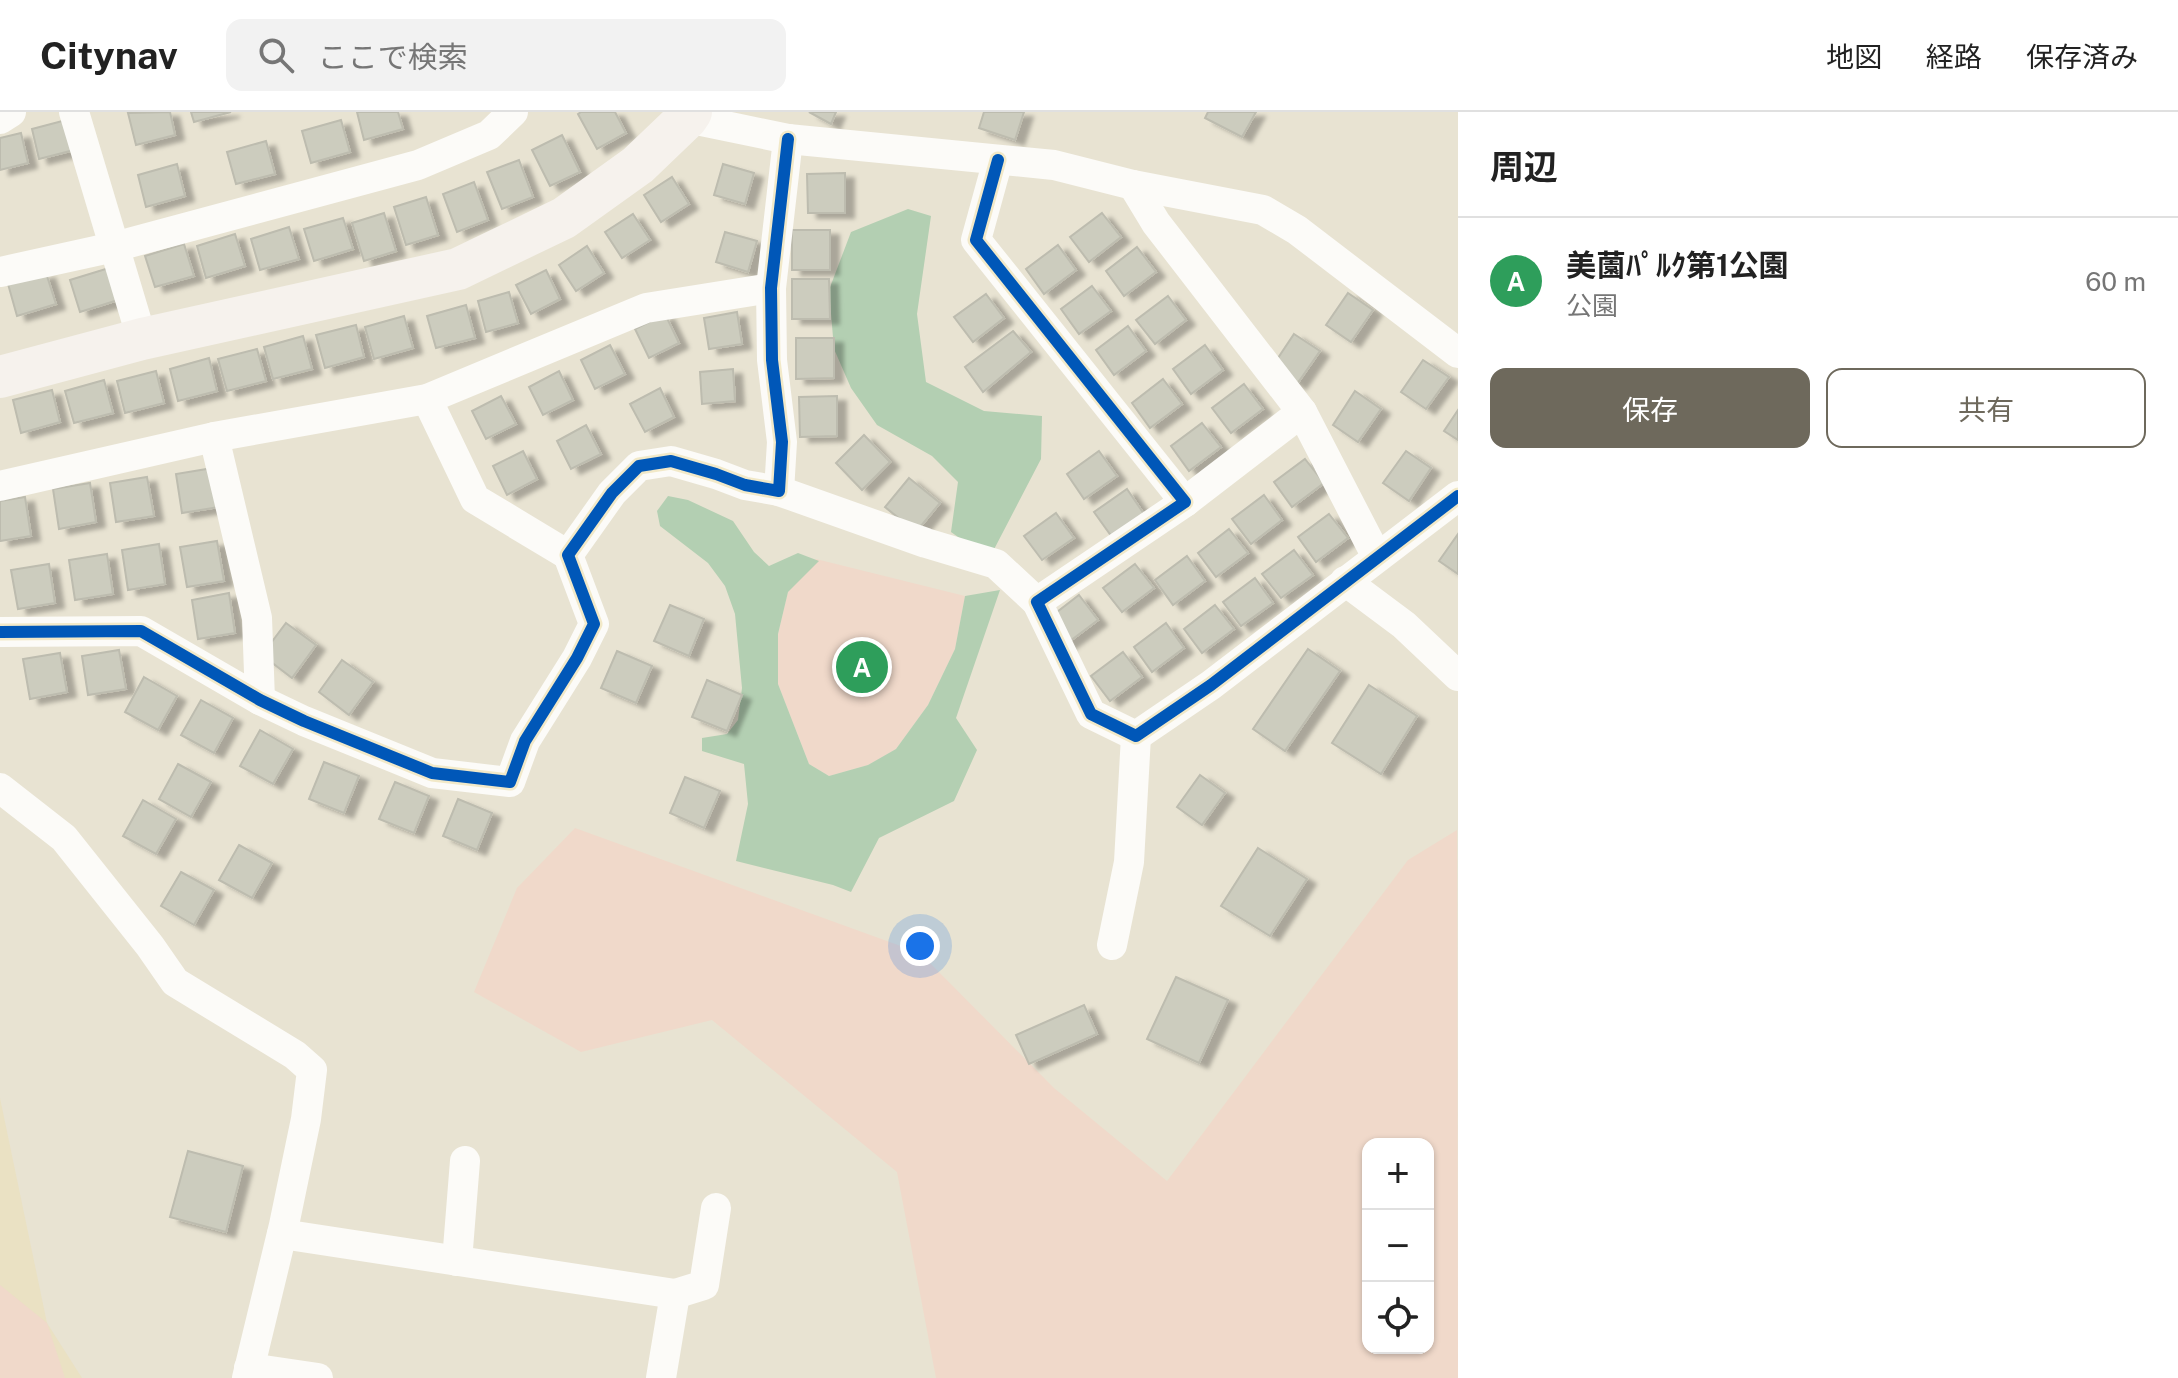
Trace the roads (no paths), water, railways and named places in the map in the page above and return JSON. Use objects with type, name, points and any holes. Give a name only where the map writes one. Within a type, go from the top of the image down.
[{"type":"street","points":[[0,119],[11,112]]},
{"type":"street","points":[[74,112],[142,339]]},
{"type":"street","points":[[0,272],[114,247],[418,165],[489,135],[513,112]]},
{"type":"street","points":[[0,377],[142,339],[458,269],[564,218],[638,165],[686,114],[788,139],[1054,165],[1133,185],[1263,210],[1297,230],[1458,353]]},
{"type":"street","points":[[779,491],[782,442],[772,360],[771,288],[788,139]]},
{"type":"street","points":[[998,160],[976,240],[1185,502]]},
{"type":"street","points":[[1133,185],[1156,223],[1302,412],[1377,557]]},
{"type":"street","points":[[0,486],[214,437],[427,399],[646,308],[771,288]]},
{"type":"street","points":[[0,632],[141,631],[260,700],[304,721],[432,773],[510,782],[525,741],[577,658],[594,624],[568,555],[475,499],[427,399]]},
{"type":"street","points":[[1037,602],[1185,502],[1302,412]]},
{"type":"street","points":[[214,437],[257,618],[260,700]]},
{"type":"street","points":[[568,555],[612,493],[639,466],[671,461],[745,485],[779,491],[926,543],[996,564],[1037,602],[1091,714],[1136,736]]},
{"type":"street","points":[[1136,736],[1211,685],[1458,496]]},
{"type":"street","points":[[1345,581],[1404,625],[1458,676]]},
{"type":"street","points":[[1112,945],[1129,862],[1136,736]]},
{"type":"street","points":[[0,788],[64,838],[175,982],[295,1055],[312,1070],[306,1119],[282,1234],[248,1373],[318,1378]]},
{"type":"street","points":[[457,1261],[465,1161]]},
{"type":"street","points":[[282,1234],[675,1294],[704,1285],[716,1208]]},
{"type":"street","points":[[661,1378],[675,1294]]},
{"type":"place","name":"美薗ﾊﾟﾙｸ第1公園","points":[[862,667]]}]
